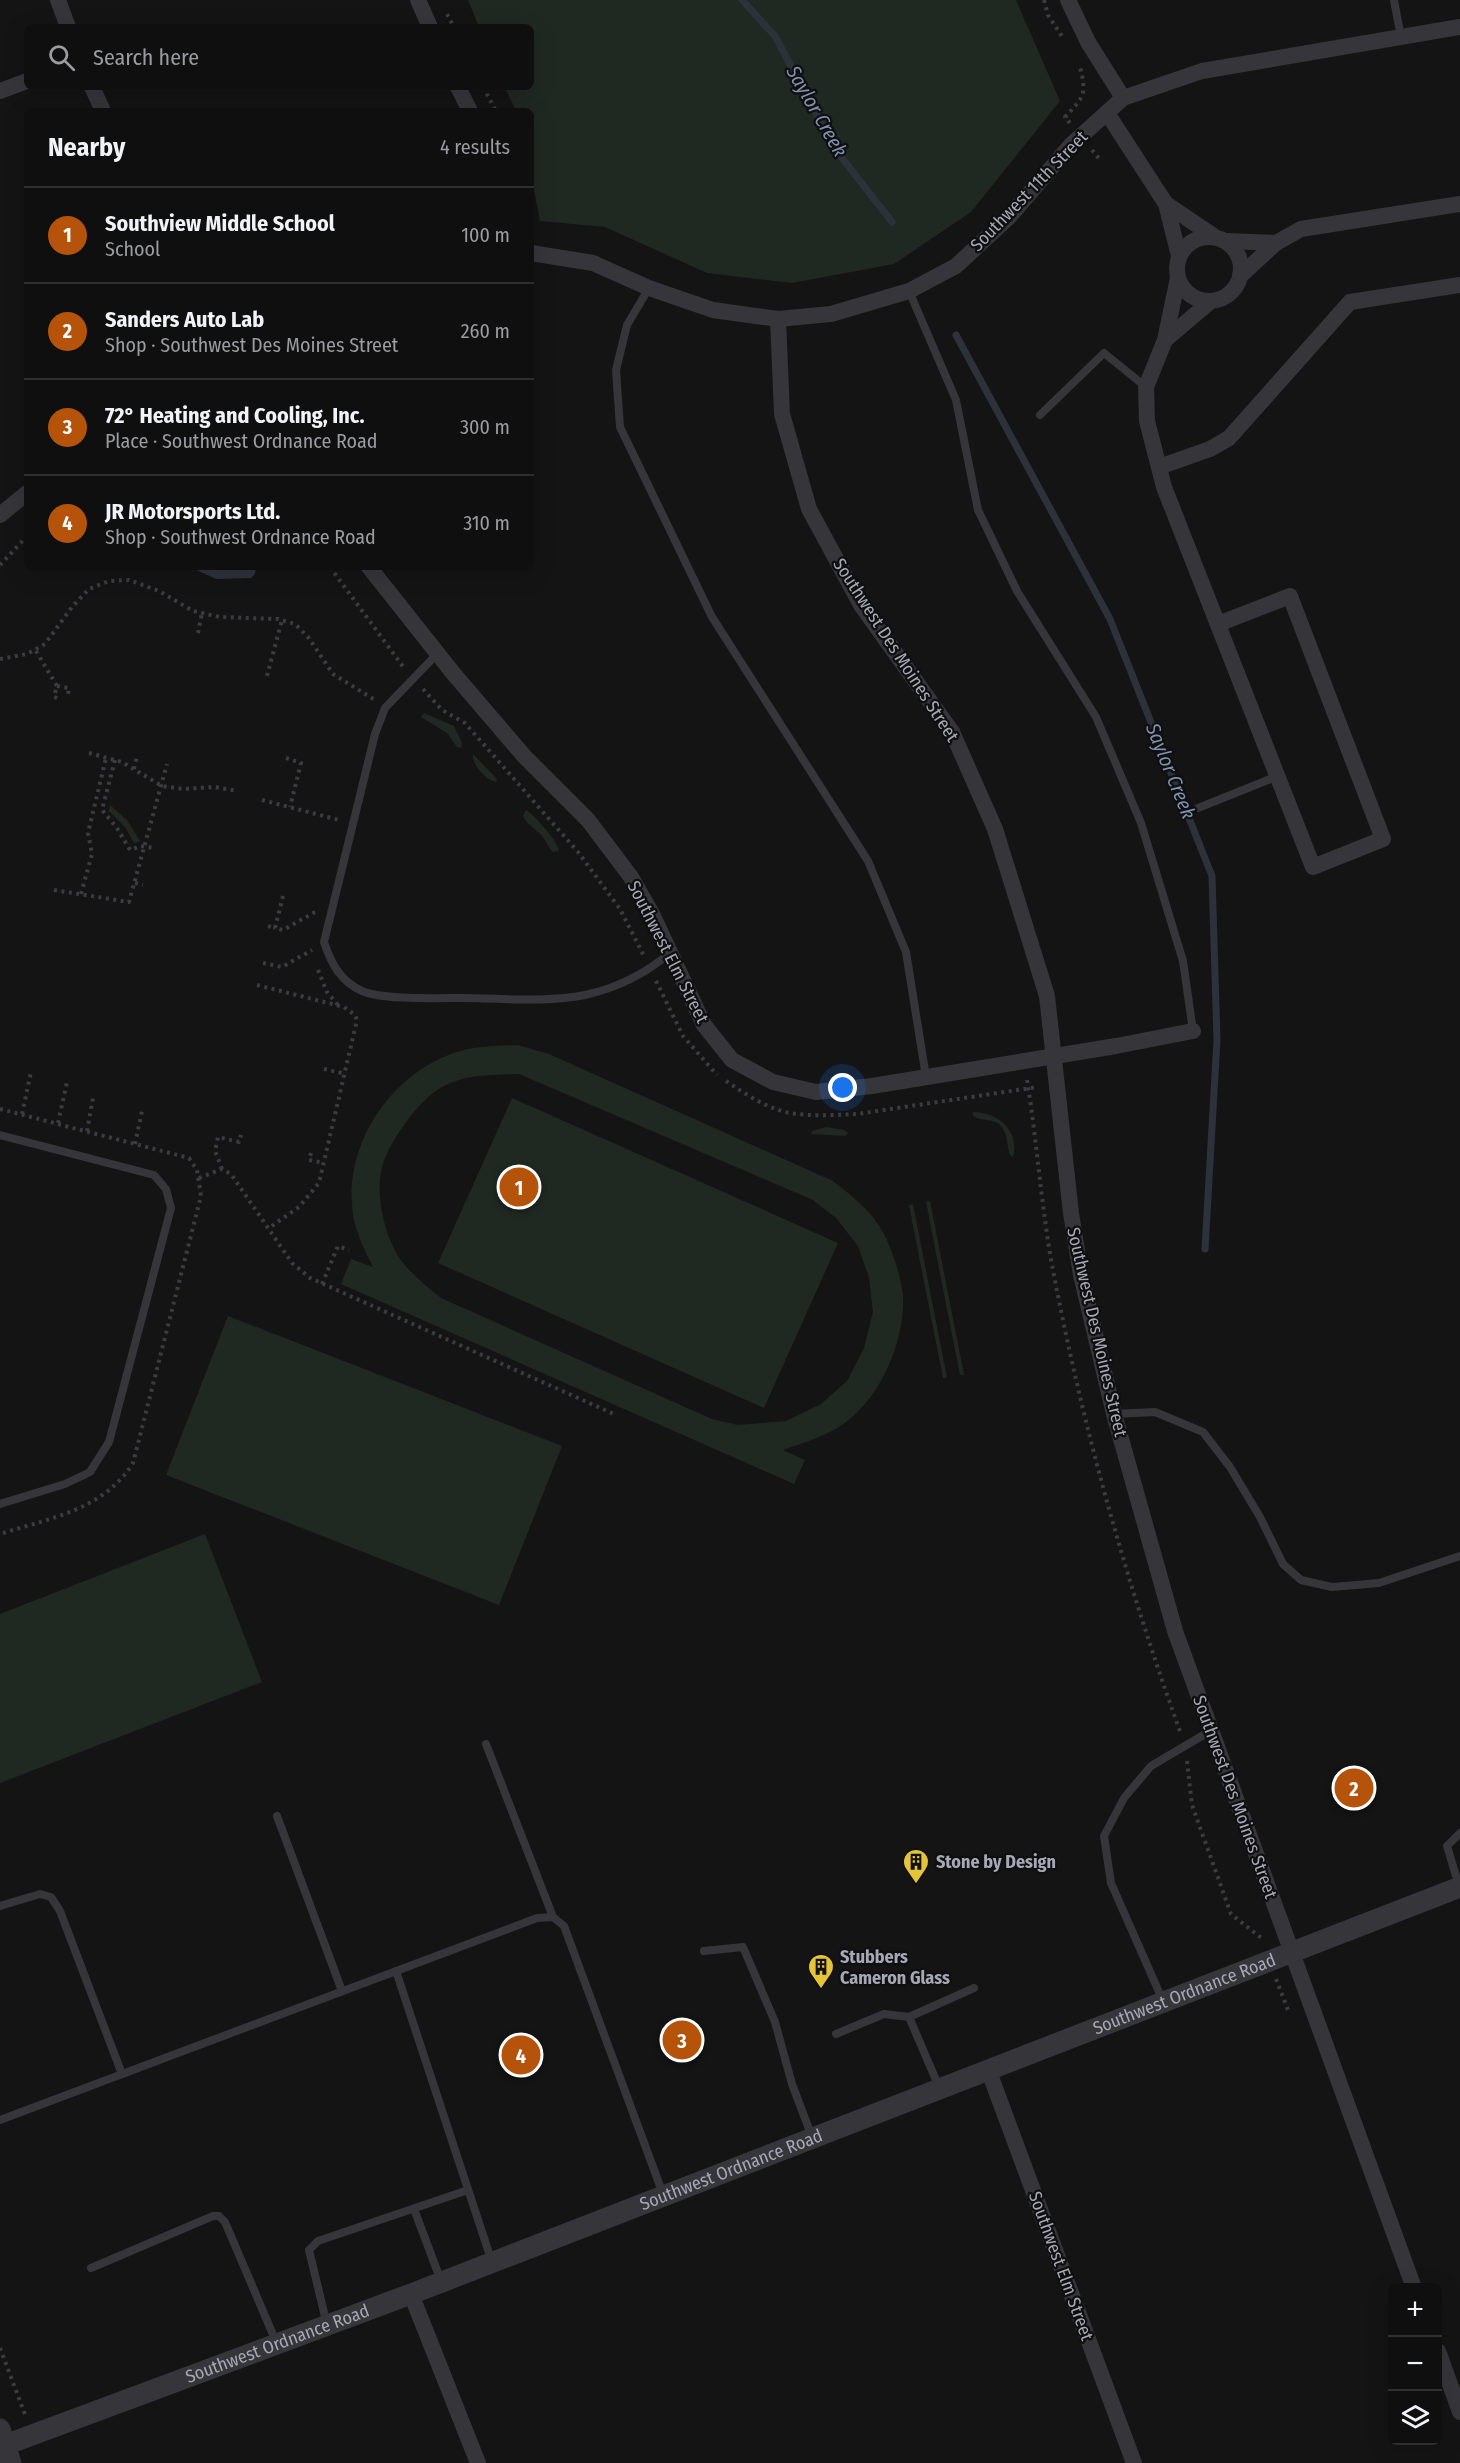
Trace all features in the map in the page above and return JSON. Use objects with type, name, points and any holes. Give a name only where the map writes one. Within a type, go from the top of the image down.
[{"type":"street","points":[[58,0],[67,24]]},
{"type":"street","points":[[418,0],[429,24]]},
{"type":"street","points":[[1068,0],[1088,42],[1124,98]]},
{"type":"street","name":"Southwest 11th Street","points":[[534,253],[593,263],[649,288],[712,310],[778,319],[831,314],[909,291],[956,266],[1009,217],[1081,136],[1124,98],[1202,71],[1460,27]]},
{"type":"street","points":[[0,91],[24,82]]},
{"type":"street","points":[[94,90],[102,108]]},
{"type":"street","points":[[460,90],[468,108]]},
{"type":"street","points":[[1107,113],[1166,204],[1179,256]]},
{"type":"street","points":[[1166,204],[1221,239],[1238,256],[1241,266],[1240,276]]},
{"type":"street","points":[[1165,340],[1211,301],[1230,293],[1240,276],[1276,243],[1301,229],[1460,204]]},
{"type":"street","points":[[1211,301],[1191,296],[1183,288],[1178,278],[1176,267],[1185,247],[1194,240],[1204,237],[1276,243]]},
{"type":"street","points":[[1178,278],[1165,340],[1146,387],[1147,421],[1164,487],[1313,867],[1383,839],[1290,596],[1218,624]]},
{"type":"street","points":[[1159,467],[1210,449],[1229,438],[1350,302],[1460,285]]},
{"type":"street","name":"Southwest Des Moines Street","points":[[778,319],[782,414],[808,510],[861,604],[952,732],[995,829],[1047,996],[1071,1213],[1081,1275],[1114,1414],[1175,1631],[1213,1730],[1290,1952],[1412,2283]]},
{"type":"street","points":[[0,515],[24,495]]},
{"type":"street","name":"Southwest Elm Street","points":[[371,570],[437,654],[524,756],[588,820],[631,878],[652,914],[704,1024],[732,1060],[773,1082],[816,1092],[926,1077],[1193,1031]]},
{"type":"street","name":"Southwest Ordnance Road","points":[[4,2446],[411,2294],[1460,1887]]},
{"type":"street","name":"Southwest Elm Street","points":[[988,2069],[1134,2463]]},
{"type":"street","points":[[411,2294],[478,2463]]},
{"type":"street","points":[[1442,2364],[1460,2412]]},
{"type":"lane","points":[[1394,0],[1401,37]]},
{"type":"lane","points":[[649,288],[627,325],[616,370],[620,427],[712,617],[868,861],[906,952],[926,1077]]},
{"type":"lane","points":[[909,291],[956,400],[978,510],[1017,591],[1096,717],[1141,823],[1183,961],[1193,1031]]},
{"type":"lane","points":[[1040,415],[1104,353],[1146,387]]},
{"type":"lane","points":[[437,654],[384,708],[375,734],[324,942],[330,962],[342,977],[363,992],[406,998],[562,999],[621,984],[655,966],[670,953]]},
{"type":"lane","points":[[1198,808],[1278,776]]},
{"type":"lane","points":[[0,1135],[154,1175],[166,1189],[171,1208],[109,1442],[90,1472],[65,1484],[0,1504]]},
{"type":"lane","points":[[1114,1414],[1155,1412],[1203,1432],[1230,1467],[1260,1517],[1283,1564],[1301,1580],[1332,1587],[1379,1583],[1460,1556]]},
{"type":"lane","points":[[1163,2001],[1111,1883],[1104,1836],[1124,1798],[1151,1766],[1213,1730]]},
{"type":"lane","points":[[486,1744],[553,1917],[564,1926],[664,2195]]},
{"type":"lane","points":[[276,1816],[342,1991]]},
{"type":"lane","points":[[1460,1833],[1447,1846],[1460,1887]]},
{"type":"lane","points":[[0,1906],[40,1894],[51,1897],[60,1911],[122,2074]]},
{"type":"lane","points":[[0,2120],[537,1918],[553,1917]]},
{"type":"lane","points":[[704,1952],[743,1947],[774,2022],[792,2084],[812,2137]]},
{"type":"lane","points":[[396,1971],[492,2262]]},
{"type":"lane","points":[[836,2034],[884,2014],[909,2017],[974,1988]]},
{"type":"lane","points":[[909,2017],[939,2088]]},
{"type":"lane","points":[[327,2325],[309,2250],[318,2241],[468,2190]]},
{"type":"lane","points":[[414,2209],[441,2282]]},
{"type":"lane","points":[[91,2268],[213,2216],[219,2216],[225,2222],[277,2344]]},
{"type":"path","points":[[1044,0],[1048,15],[1067,44]]},
{"type":"path","points":[[1079,63],[1085,87],[1079,102],[1065,117],[1101,160]]},
{"type":"path","points":[[485,90],[494,108]]},
{"type":"path","points":[[0,564],[24,539]]},
{"type":"path","points":[[0,659],[36,651],[54,635],[82,596],[96,586],[121,579],[140,583],[159,591],[183,606],[202,613],[232,618],[282,620],[295,624],[303,630],[333,674],[375,700]]},
{"type":"path","points":[[198,633],[202,613]]},
{"type":"path","points":[[267,676],[282,620]]},
{"type":"path","points":[[36,651],[57,686],[54,697],[61,699]]},
{"type":"path","points":[[57,686],[69,688],[68,695]]},
{"type":"path","points":[[88,753],[115,760],[135,769],[162,786],[183,789],[214,787],[238,791]]},
{"type":"path","points":[[135,769],[137,756]]},
{"type":"path","points":[[81,894],[92,854],[88,832],[106,758]]},
{"type":"path","points":[[286,758],[301,763],[290,807]]},
{"type":"path","points":[[115,760],[102,810],[123,835],[130,850],[141,846],[153,848]]},
{"type":"path","points":[[54,890],[129,902],[167,764]]},
{"type":"path","points":[[262,800],[345,822]]},
{"type":"path","points":[[135,883],[143,885]]},
{"type":"path","points":[[275,928],[284,896]]},
{"type":"path","points":[[268,926],[283,930],[324,907]]},
{"type":"path","points":[[257,985],[344,1007],[355,1015],[357,1024],[320,1183],[309,1197],[269,1228]]},
{"type":"path","points":[[324,1069],[346,1074]]},
{"type":"path","points":[[22,1114],[31,1072]]},
{"type":"path","points":[[58,1123],[67,1082]]},
{"type":"path","points":[[87,1131],[93,1098]]},
{"type":"path","points":[[0,1109],[189,1158],[199,1178],[200,1205],[133,1463],[119,1484],[92,1502],[76,1510],[0,1534]]},
{"type":"path","points":[[135,1144],[142,1111]]},
{"type":"path","points":[[241,1135],[239,1142],[218,1137],[215,1152],[222,1169],[231,1174],[292,1263],[310,1278],[616,1415]]},
{"type":"path","points":[[311,1153],[309,1160],[324,1163]]},
{"type":"path","points":[[199,1178],[222,1169]]},
{"type":"path","points":[[322,1284],[338,1245],[349,1250]]},
{"type":"path","points":[[0,2348],[33,2435]]},
{"type":"shaded area","points":[[468,0],[1016,0],[1060,101],[971,212],[894,264],[792,283],[707,273],[605,227],[540,221],[534,190],[534,108],[515,108],[506,90],[534,90],[534,24],[478,24]]},
{"type":"shaded area","points":[[196,570],[256,570],[251,578],[216,579]]},
{"type":"shaded area","points":[[424,713],[454,726],[462,743],[461,748],[457,747],[447,733],[421,717]]},
{"type":"shaded area","points":[[473,754],[497,779],[496,782],[488,779],[480,771],[474,762]]},
{"type":"shaded area","points":[[110,805],[127,820],[140,841],[134,843],[125,827],[109,811]]},
{"type":"shaded area","points":[[526,810],[550,835],[559,851],[553,852],[542,836],[527,823],[523,816]]},
{"type":"shaded area","points":[[518,1045],[549,1054],[833,1181],[862,1205],[879,1226],[893,1256],[903,1296],[903,1313],[895,1348],[880,1382],[859,1411],[831,1431],[783,1450],[805,1460],[794,1484],[341,1284],[351,1259],[373,1267],[354,1220],[352,1194],[354,1169],[361,1145],[386,1101],[424,1068],[446,1056],[472,1048]],"holes":[[[519,1074],[813,1200],[836,1218],[858,1246],[869,1278],[873,1312],[864,1348],[847,1381],[821,1404],[786,1421],[738,1425],[712,1419],[441,1298],[413,1274],[396,1252],[383,1216],[380,1176],[386,1156],[398,1134],[415,1111],[433,1093],[451,1083],[470,1077]]]},
{"type":"shaded area","points":[[512,1098],[838,1243],[764,1408],[438,1263]]},
{"type":"shaded area","points":[[973,1112],[990,1115],[1005,1124],[1013,1139],[1013,1157],[1010,1155],[1006,1135],[1001,1126],[973,1116]]},
{"type":"shaded area","points":[[826,1127],[844,1130],[848,1133],[845,1136],[811,1134],[812,1131]]},
{"type":"shaded area","points":[[930,1201],[964,1375],[960,1375],[926,1202]]},
{"type":"shaded area","points":[[913,1204],[947,1378],[943,1378],[909,1205]]},
{"type":"shaded area","points":[[228,1316],[562,1446],[499,1605],[166,1475]]},
{"type":"shaded area","points":[[205,1534],[262,1682],[0,1783],[0,1614]]},
{"type":"waterway","name":"Saylor Creek","points":[[742,0],[775,36],[835,149],[892,222]]},
{"type":"waterway","name":"Saylor Creek","points":[[956,335],[1110,619],[1212,876],[1217,1040],[1205,1249]]},
{"type":"place","name":"Southview Middle School","points":[[519,1187]]},
{"type":"place","name":"Sanders Auto Lab","points":[[1354,1788]]},
{"type":"place","name":"Stone by Design","points":[[916,1885]]},
{"type":"place","name":"Stubbers Cameron Glass","points":[[821,1990]]},
{"type":"place","name":"72° Heating and Cooling, Inc.","points":[[682,2040]]},
{"type":"place","name":"JR Motorsports Ltd.","points":[[521,2055]]}]
